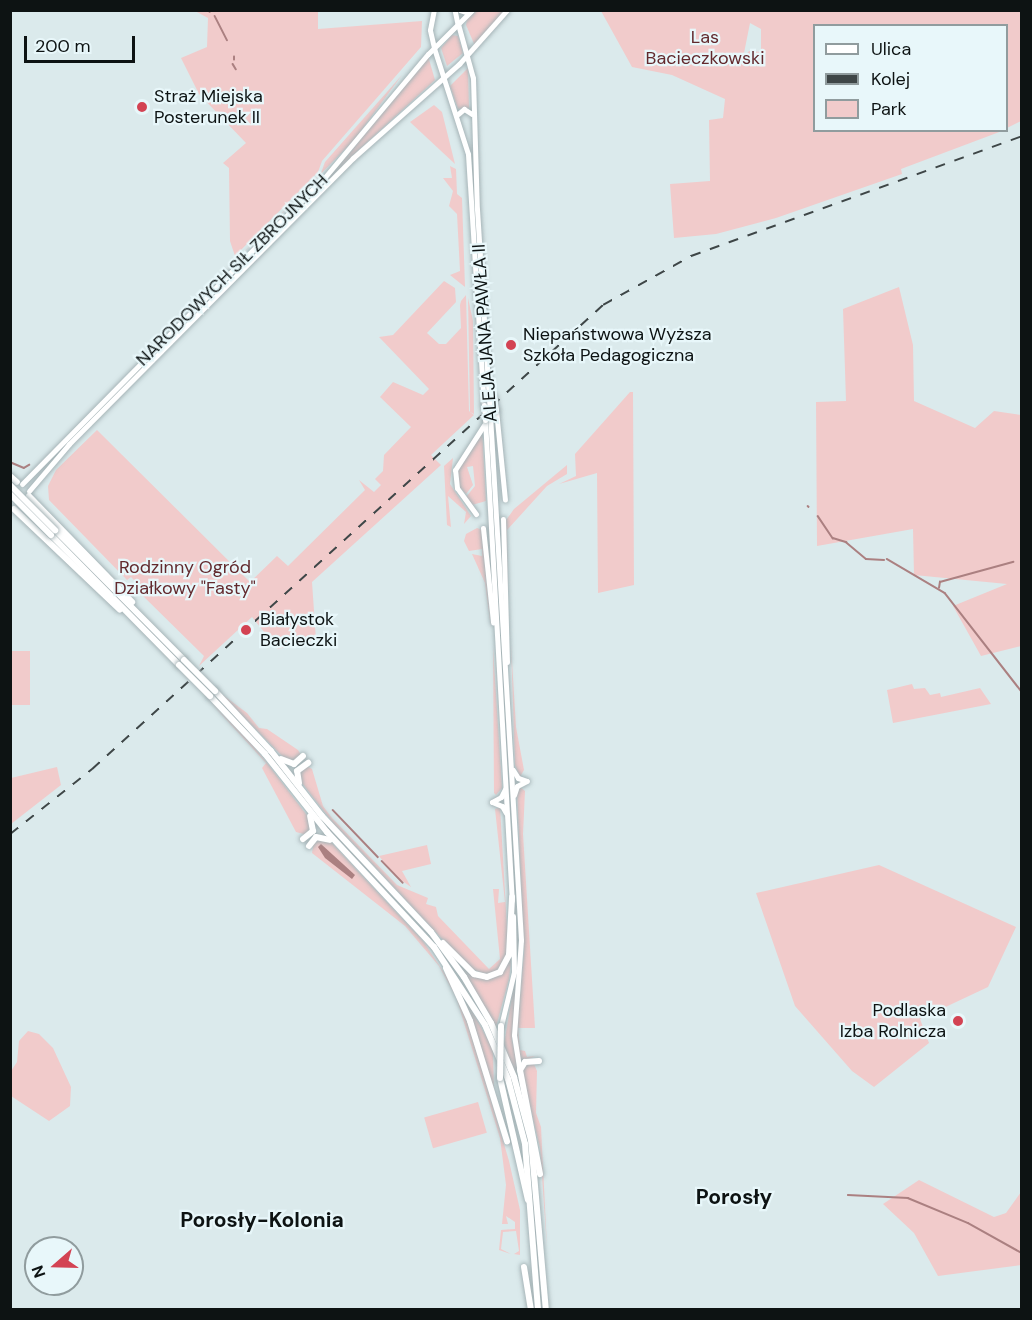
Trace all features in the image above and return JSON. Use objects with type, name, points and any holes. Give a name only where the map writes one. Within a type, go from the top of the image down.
[{"type":"highway","points":[[10,476],[53,533],[133,619],[182,663],[272,751],[289,764],[303,756]]},
{"type":"highway","points":[[29,493],[115,583],[182,663]]},
{"type":"highway","points":[[10,494],[138,613]]},
{"type":"highway","points":[[12,508],[106,599],[133,619]]},
{"type":"highway","points":[[212,693],[342,849],[434,947],[475,1008],[508,1079],[527,1160],[538,1310]]},
{"type":"highway","points":[[272,751],[305,794],[431,932],[474,974],[495,975],[505,967],[509,955],[512,897]]},
{"type":"highway","points":[[305,794],[297,775],[299,768],[308,763]]},
{"type":"highway","points":[[302,802],[313,827],[303,839]]},
{"type":"highway","points":[[309,846],[314,838],[324,836],[342,849]]},
{"type":"highway","points":[[431,932],[475,993],[508,1059],[531,1140],[539,1207],[546,1310]]},
{"type":"highway","points":[[434,947],[465,1007],[507,1141]]},
{"type":"highway","points":[[501,1026],[500,1078],[533,1230]]},
{"type":"highway","points":[[539,1061],[522,1065],[521,1078],[538,1159],[539,1207]]},
{"type":"highway","points":[[524,1267],[531,1310]]},
{"type":"main road","points":[[434,10],[430,30],[434,48]]},
{"type":"main road","points":[[455,10],[458,24]]},
{"type":"main road","points":[[460,10],[470,12]]},
{"type":"main road","name":"NARODOWYCH SIŁ ZBROJNYCH","points":[[12,508],[26,504],[29,493],[69,444],[353,158],[469,54],[507,10]]},
{"type":"main road","name":"NARODOWYCH SIŁ ZBROJNYCH","points":[[15,484],[38,470],[63,440],[349,151],[434,48],[470,12]]},
{"type":"main road","name":"ALEJA JANA PAWŁA II","points":[[458,24],[469,54],[488,384],[491,398],[492,491]]},
{"type":"main road","name":"ALEJA JANA PAWŁA II","points":[[434,48],[458,114],[470,170],[475,291],[492,491],[499,613]]},
{"type":"main road","points":[[458,114],[466,109],[473,115]]},
{"type":"main road","points":[[226,277],[230,282]]},
{"type":"main road","points":[[475,291],[482,290]]},
{"type":"main road","points":[[182,320],[188,326]]},
{"type":"main road","points":[[491,398],[496,410],[505,500]]},
{"type":"main road","points":[[476,514],[457,488],[455,470],[485,421]]},
{"type":"main road","points":[[63,440],[69,444]]},
{"type":"main road","points":[[15,484],[29,493]]},
{"type":"main road","points":[[503,519],[509,636],[506,679]]},
{"type":"main road","points":[[483,528],[497,639],[515,961],[501,1026]]},
{"type":"main road","points":[[499,613],[506,679],[521,959],[514,1035],[521,1078]]},
{"type":"main road","points":[[497,639],[499,613]]},
{"type":"main road","points":[[511,764],[516,776],[527,782],[517,786],[513,799]]},
{"type":"main road","points":[[506,785],[501,797],[492,802],[502,806],[508,818]]},
{"type":"green space","points":[[195,11],[318,11],[318,29],[422,21],[421,47],[322,161],[318,172],[235,256],[230,241],[229,168],[223,163],[246,143],[199,94],[181,58],[207,47],[208,18]]},
{"type":"green space","points":[[477,11],[505,11],[475,46],[466,25],[467,19]]},
{"type":"green space","name":"Las Bacieczkowski","points":[[601,11],[1021,11],[1021,121],[1008,128],[1008,24],[813,24],[813,132],[999,132],[901,169],[902,174],[776,218],[716,234],[674,238],[670,184],[710,181],[709,120],[723,118],[725,99],[672,75],[632,67]],"holes":[[[750,23],[761,29],[761,52],[749,51],[743,58]]]},
{"type":"green space","points":[[452,35],[458,36],[463,53],[447,66],[441,48]]},
{"type":"green space","points":[[428,56],[435,80],[351,157],[233,277],[348,155]]},
{"type":"green space","points":[[468,68],[469,108],[458,109],[450,86]]},
{"type":"green space","points":[[402,75],[354,140],[206,291],[321,173],[325,162]]},
{"type":"green space","points":[[434,105],[442,112],[455,164],[410,122]]},
{"type":"green space","points":[[450,166],[456,169],[457,194],[462,198],[465,287],[450,275],[460,271],[457,214],[449,206],[453,191],[443,178],[452,178]]},
{"type":"green space","name":"Rodzinny Ogród Działkowy \"Fasty\"","points":[[444,281],[455,288],[456,302],[427,333],[439,344],[446,344],[461,328],[460,305],[466,295],[469,411],[474,415],[431,455],[441,465],[312,582],[316,640],[278,649],[252,617],[199,666],[204,656],[140,593],[143,589],[131,577],[127,580],[49,500],[48,486],[56,470],[97,430],[250,582],[277,556],[288,566],[365,490],[359,480],[374,492],[381,485],[375,479],[383,471],[384,455],[411,427],[380,397],[393,382],[423,395],[429,389],[379,337],[393,335]]},
{"type":"green space","points":[[899,287],[913,345],[914,401],[975,428],[994,411],[1021,415],[1021,646],[981,656],[953,606],[1007,584],[914,575],[913,529],[817,546],[816,402],[846,401],[843,309]]},
{"type":"green space","points":[[468,298],[473,321],[474,414],[470,412]]},
{"type":"green space","points":[[630,392],[633,392],[634,585],[598,593],[597,473],[559,484],[576,476],[575,454]]},
{"type":"green space","points":[[482,428],[486,501],[472,505],[466,497],[475,486],[473,466],[467,467],[473,485],[466,494],[458,485],[458,469]]},
{"type":"green space","points":[[453,458],[450,484],[471,516],[464,524],[466,512],[448,496],[451,527],[447,525],[444,466]]},
{"type":"green space","points":[[567,465],[567,474],[547,486],[507,530],[508,601],[504,523],[514,509]]},
{"type":"green space","points":[[477,528],[482,530],[491,629],[485,583],[472,554],[482,556],[482,549],[469,551],[464,541],[466,534]]},
{"type":"green space","points":[[493,531],[519,959],[512,1040],[530,1122],[504,1044],[518,961]]},
{"type":"green space","points":[[511,645],[516,727],[524,770],[520,777],[515,765]]},
{"type":"green space","points":[[493,647],[502,788],[496,795],[494,793]]},
{"type":"green space","points":[[11,651],[30,651],[30,705],[11,705]]},
{"type":"green space","points":[[912,684],[914,689],[925,688],[930,695],[940,693],[941,697],[980,688],[991,704],[893,723],[887,690]]},
{"type":"green space","points":[[219,692],[247,713],[259,728],[267,729],[298,750],[301,755],[296,761],[285,759]]},
{"type":"green space","points":[[210,702],[250,742],[309,818],[311,829],[307,835],[296,832],[262,768],[266,763]]},
{"type":"green space","points":[[307,766],[312,769],[323,806],[332,818],[397,885],[428,898],[426,904],[436,907],[438,916],[489,969],[500,959],[493,889],[499,889],[498,903],[505,902],[495,809],[500,807],[508,944],[507,957],[498,971],[489,975],[470,969],[333,823],[302,783],[299,772]]},
{"type":"green space","points":[[57,767],[61,785],[11,824],[11,778]]},
{"type":"green space","points":[[520,787],[525,791],[523,834],[535,1028],[518,1028],[520,1050],[525,1051],[527,1057],[535,1056],[519,1064],[517,1028],[524,952],[517,790]]},
{"type":"green space","points":[[314,840],[329,840],[423,941],[451,983],[468,1022],[509,1161],[520,1210],[520,1255],[514,1254],[519,1251],[516,1231],[503,1232],[501,1249],[511,1254],[499,1250],[501,1230],[515,1229],[515,1222],[506,1216],[508,1224],[502,1224],[506,1185],[500,1138],[456,997],[439,966],[405,926],[312,853]]},
{"type":"green space","points":[[427,845],[431,864],[402,871],[411,887],[395,876],[379,856]]},
{"type":"green space","points":[[879,865],[1016,927],[988,987],[920,1019],[929,1043],[874,1087],[852,1071],[795,1006],[756,893]]},
{"type":"green space","points":[[512,954],[509,979],[496,1027],[456,960],[472,976],[491,979],[504,971]]},
{"type":"green space","points":[[456,982],[493,1049],[494,1094],[469,1011]]},
{"type":"green space","points":[[28,1031],[39,1034],[53,1048],[71,1087],[70,1106],[49,1121],[11,1096],[11,1071],[17,1062],[19,1041]]},
{"type":"green space","points":[[526,1064],[534,1064],[537,1071],[536,1113],[541,1127],[547,1248],[540,1148],[522,1072]]},
{"type":"green space","points":[[478,1102],[487,1133],[433,1148],[424,1117]]},
{"type":"green space","points":[[919,1180],[994,1217],[1006,1213],[1021,1192],[1021,1265],[938,1276],[914,1233],[883,1204]]},
{"type":"shaded area","points":[[321,844],[355,875],[352,879],[325,858],[318,847]]},
{"type":"waterway","points":[[215,16],[227,40]]},
{"type":"waterway","points":[[233,64],[236,69]]},
{"type":"waterway","points":[[10,462],[24,468],[29,465]]},
{"type":"waterway","points":[[818,516],[833,538],[846,542],[866,559],[884,560]]},
{"type":"waterway","points":[[887,559],[945,593],[1022,692]]},
{"type":"waterway","points":[[939,588],[940,582],[1013,562]]},
{"type":"waterway","points":[[333,810],[378,857]]},
{"type":"waterway","points":[[382,861],[403,883]]},
{"type":"waterway","points":[[848,1195],[908,1198],[968,1223],[1022,1253]]},
{"type":"railway","points":[[10,834],[92,769],[603,305],[691,256],[1022,136]]},
{"type":"place","name":"Straż Miejska Posterunek II","points":[[142,107]]},
{"type":"place","name":"Niepaństwowa Wyższa Szkoła Pedagogiczna","points":[[511,345]]},
{"type":"place","name":"Białystok Bacieczki","points":[[246,630]]},
{"type":"place","name":"Podlaska Izba Rolnicza","points":[[958,1021]]},
{"type":"district","name":"Porosły","points":[[734,1197]]},
{"type":"district","name":"Porosły-Kolonia","points":[[262,1220]]}]
